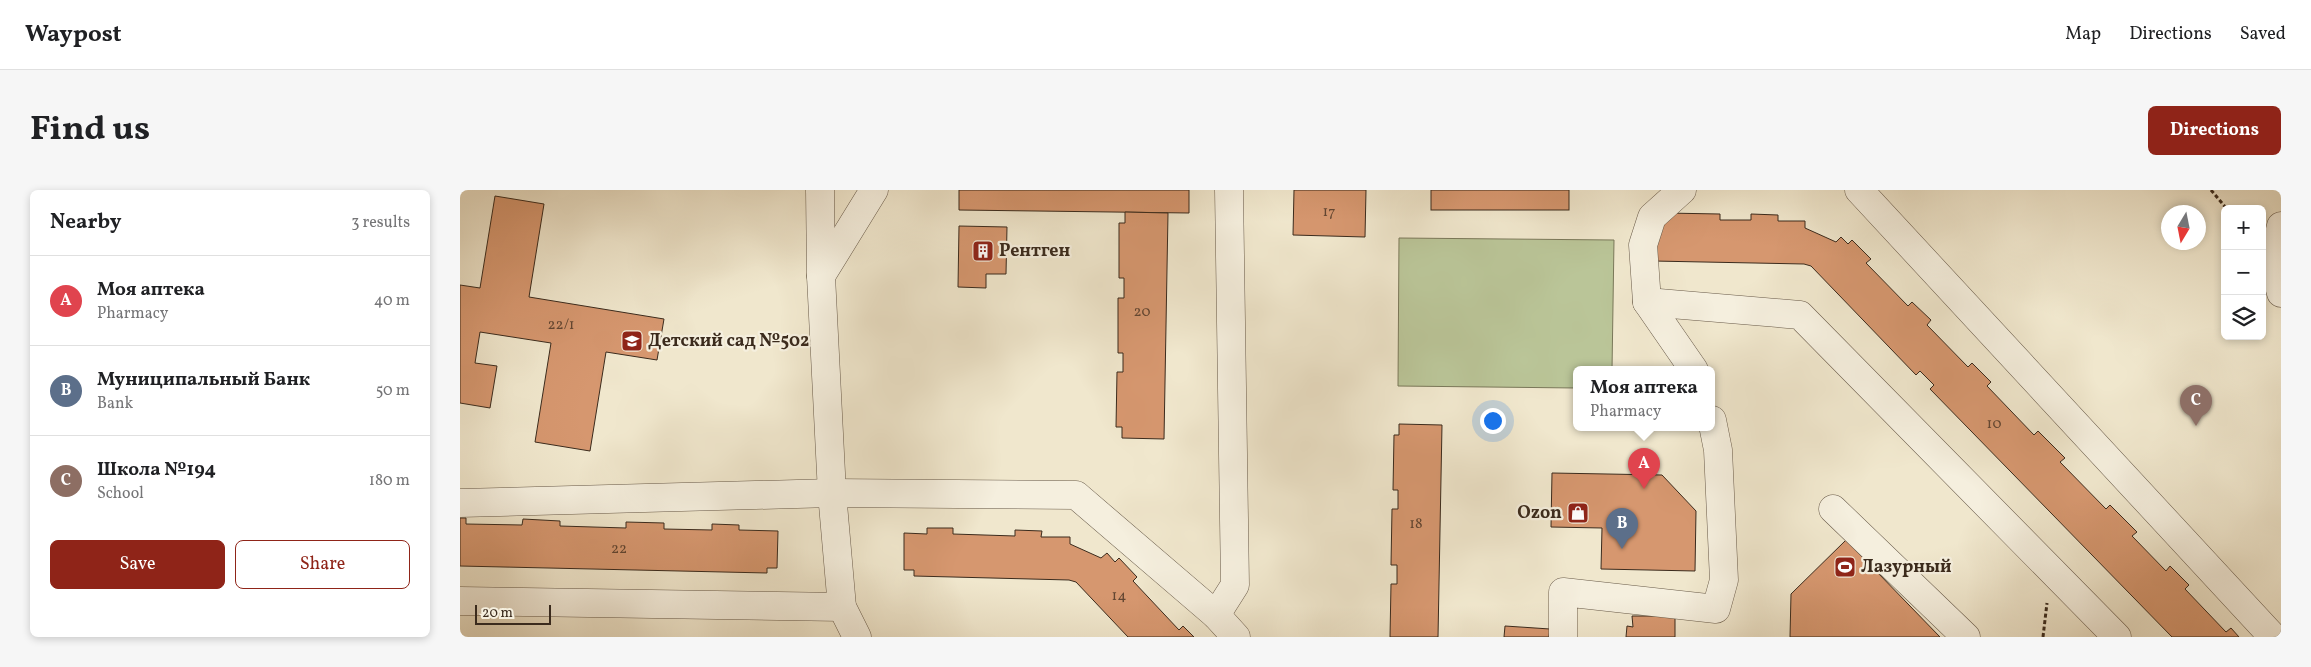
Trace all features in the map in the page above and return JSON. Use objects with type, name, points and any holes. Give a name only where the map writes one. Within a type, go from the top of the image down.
[{"type":"lane","points":[[820,190],[820,276],[832,493],[842,607],[857,637]]},
{"type":"lane","points":[[820,276],[874,190]]},
{"type":"lane","points":[[1216,615],[1235,585],[1229,190]]},
{"type":"lane","points":[[1682,190],[1652,217],[1644,245],[1647,302],[1691,366]]},
{"type":"lane","points":[[1859,190],[2272,637]]},
{"type":"lane","points":[[2281,226],[2272,261],[2281,293]]},
{"type":"lane","points":[[1647,302],[1800,315],[2117,637]]},
{"type":"lane","points":[[1563,637],[1563,592],[1716,609],[1724,580],[1718,450],[1714,431]]},
{"type":"lane","points":[[460,503],[832,493],[1076,495],[1216,615],[1236,637]]},
{"type":"lane","points":[[1833,509],[1966,637]]},
{"type":"lane","points":[[460,601],[842,607]]},
{"type":"path","points":[[2210,190],[2223,205]]},
{"type":"green space","points":[[1399,238],[1614,240],[1612,366],[1573,366],[1573,388],[1398,386]]},
{"type":"building","points":[[959,190],[1189,190],[1189,213],[959,210]]},
{"type":"building","points":[[1294,190],[1366,190],[1365,237],[1293,235]]},
{"type":"building","points":[[1431,190],[1569,190],[1569,210],[1431,210]]},
{"type":"building","points":[[495,196],[544,204],[529,297],[664,319],[657,360],[606,352],[590,451],[535,442],[551,343],[480,332],[475,363],[497,366],[490,408],[460,403],[460,285],[480,288]]},
{"type":"building","points":[[1125,212],[1168,213],[1164,439],[1122,438],[1122,427],[1116,427],[1117,372],[1123,372],[1123,353],[1118,353],[1118,298],[1124,298],[1124,278],[1119,278],[1119,223],[1125,223]]},
{"type":"building","points":[[1665,213],[1720,214],[1720,220],[1751,220],[1751,214],[1778,215],[1778,221],[1805,221],[1805,228],[1836,242],[1841,237],[1848,244],[1852,240],[1871,259],[1866,263],[1908,306],[1912,302],[1931,320],[1927,325],[1968,367],[1972,363],[1991,382],[1987,386],[2034,435],[2038,431],[2065,458],[2060,462],[2106,509],[2110,505],[2137,532],[2132,536],[2166,571],[2170,566],[2189,585],[2185,589],[2226,632],[2231,628],[2239,637],[2172,637],[1930,389],[1934,385],[1920,371],[1916,375],[1811,266],[1804,264],[1653,261],[1654,219]]},
{"type":"building","name":"Рентген","points":[[959,226],[1007,227],[1006,274],[986,274],[986,288],[958,287]]},
{"type":"building","points":[[1399,424],[1442,425],[1438,637],[1390,637],[1391,584],[1397,584],[1397,565],[1391,565],[1392,509],[1398,509],[1398,490],[1393,490],[1394,435],[1399,435]]},
{"type":"building","points":[[1552,473],[1662,475],[1696,511],[1695,571],[1601,569],[1602,528],[1551,527]]},
{"type":"building","points":[[460,518],[466,518],[466,524],[522,525],[523,519],[560,521],[560,526],[626,528],[626,522],[664,523],[664,529],[712,530],[712,524],[739,525],[739,530],[778,531],[777,568],[767,568],[767,573],[460,566]]},
{"type":"building","points":[[927,528],[953,528],[953,534],[1015,536],[1015,530],[1042,531],[1041,537],[1070,537],[1070,544],[1101,558],[1107,553],[1115,562],[1119,558],[1137,577],[1133,581],[1179,630],[1183,626],[1194,637],[1128,637],[1076,582],[1069,580],[914,576],[914,570],[904,570],[904,533],[927,534]]},
{"type":"building","name":"Лазурный","points":[[1846,540],[1940,637],[1790,637],[1791,594]]},
{"type":"building","points":[[1632,616],[1675,616],[1675,637],[1626,637],[1627,626],[1633,627]]},
{"type":"building","points":[[1505,626],[1550,629],[1549,637],[1504,637]]},
{"type":"place","name":"Рентген","points":[[983,251]]},
{"type":"place","name":"Детский сад №502","points":[[632,341]]},
{"type":"place","name":"Школа №194","points":[[2196,426]]},
{"type":"place","name":"Моя аптека","points":[[1644,489]]},
{"type":"place","name":"Ozon","points":[[1578,513]]},
{"type":"place","name":"Муниципальный Банк","points":[[1622,549]]},
{"type":"place","name":"Лазурный","points":[[1845,567]]}]
